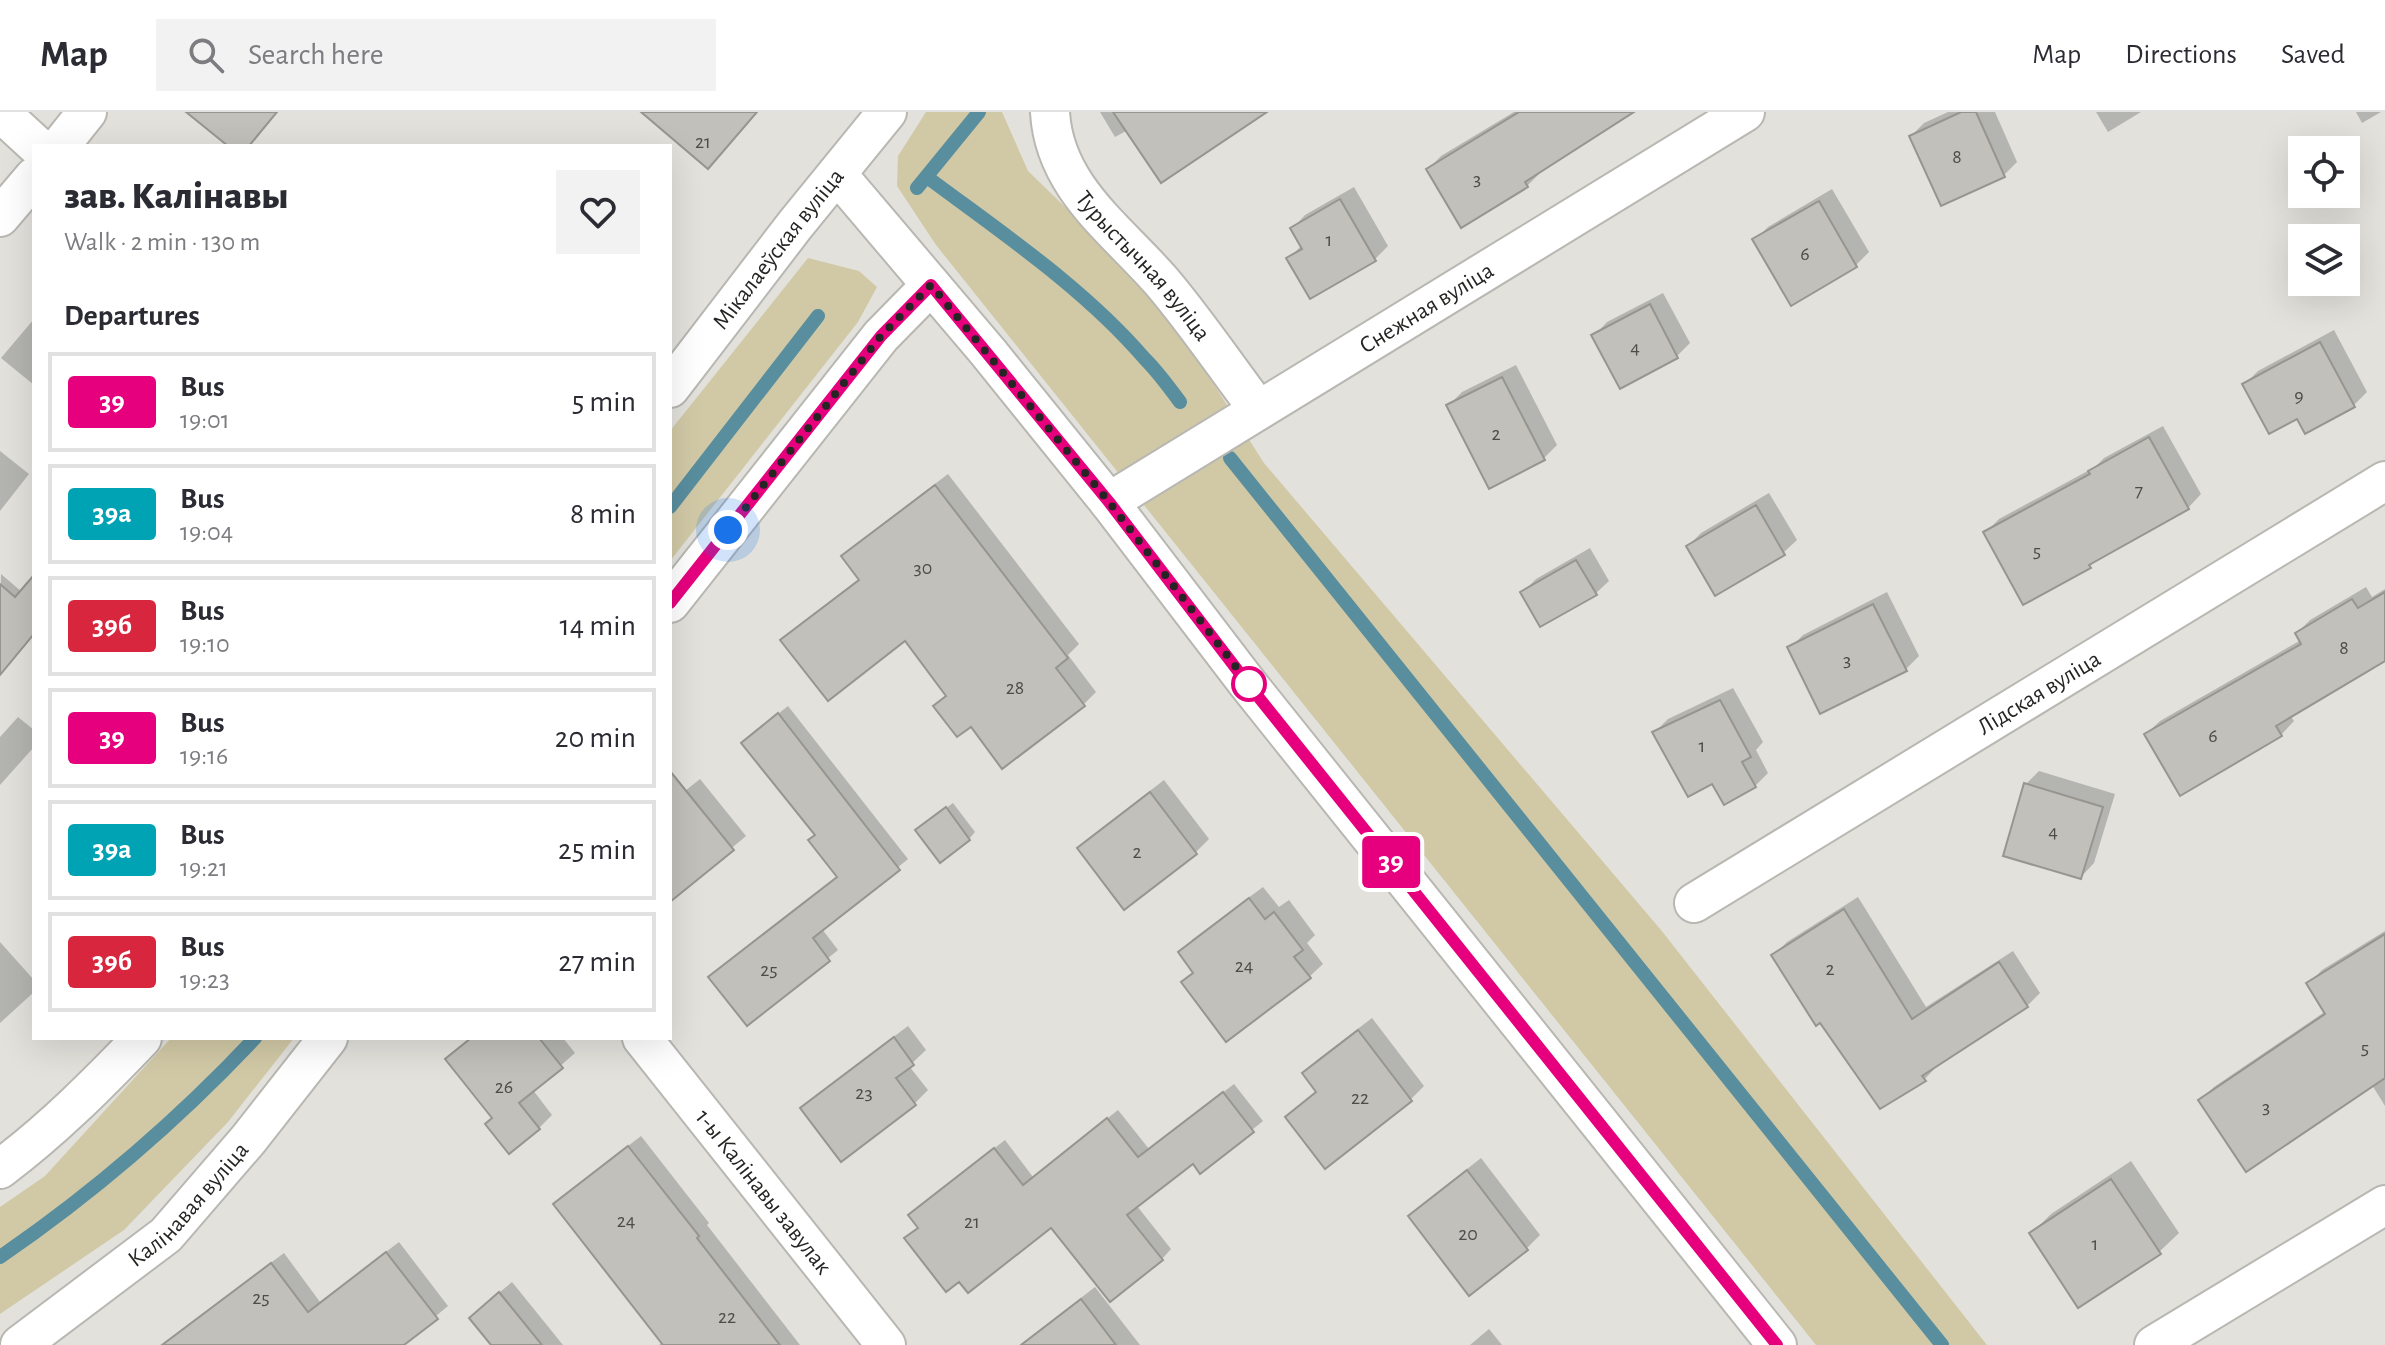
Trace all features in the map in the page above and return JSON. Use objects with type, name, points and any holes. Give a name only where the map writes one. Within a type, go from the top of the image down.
[{"type":"street","points":[[0,112],[35,144]]},
{"type":"street","points":[[62,144],[87,112]]},
{"type":"street","name":"Мікалаеўская вуліца","points":[[672,385],[795,225],[887,112]]},
{"type":"street","name":"Турыстычная вуліца","points":[[1050,112],[1051,134],[1074,186],[1163,283],[1258,409]]},
{"type":"street","name":"Снежная вуліца","points":[[1109,502],[1745,112]]},
{"type":"street","points":[[837,174],[1109,502],[1258,696],[1777,1345]]},
{"type":"street","points":[[0,217],[32,179]]},
{"type":"street","points":[[672,600],[881,336],[931,285]]},
{"type":"street","name":"Лідская вуліца","points":[[1694,903],[2385,481]]},
{"type":"street","points":[[0,1169],[33,1145],[140,1040]]},
{"type":"street","name":"Калінавая вуліца","points":[[35,1341],[166,1235],[248,1140],[326,1040]]},
{"type":"street","name":"1-ы Калінавы завулак","points":[[644,1040],[886,1345]]},
{"type":"street","points":[[2154,1345],[2385,1205]]},
{"type":"shaded area","points":[[926,112],[1002,112],[1028,171],[1158,297],[1264,463],[1661,930],[1987,1345],[1816,1345],[936,245],[897,186],[898,156]]},
{"type":"shaded area","points":[[808,258],[859,271],[877,287],[858,322],[672,558],[672,428]]},
{"type":"shaded area","points":[[169,1040],[292,1040],[228,1122],[124,1230],[0,1314],[0,1207],[45,1176]]},
{"type":"building","points":[[186,112],[277,112],[251,144],[226,144]]},
{"type":"building","points":[[641,112],[757,112],[708,169]]},
{"type":"building","points":[[1113,112],[1267,112],[1161,183]]},
{"type":"building","points":[[1519,112],[1634,112],[1525,182],[1528,187],[1461,228],[1426,169]]},
{"type":"building","points":[[1961,112],[1976,112],[2005,177],[1941,206],[1909,136]]},
{"type":"building","points":[[1340,199],[1376,261],[1310,299],[1286,258],[1302,249],[1290,228]]},
{"type":"building","points":[[1819,201],[1857,267],[1791,306],[1752,239]]},
{"type":"building","points":[[1650,304],[1678,358],[1620,389],[1591,335]]},
{"type":"building","points":[[2320,342],[2355,407],[2305,434],[2297,419],[2269,434],[2242,384]]},
{"type":"building","points":[[1502,377],[1545,460],[1489,489],[1446,405]]},
{"type":"building","points":[[2149,437],[2189,509],[2023,605],[1983,532],[2090,474],[2088,471]]},
{"type":"building","points":[[935,485],[1068,658],[1056,668],[1085,706],[1002,769],[971,727],[957,737],[933,706],[946,696],[905,641],[828,701],[780,640],[859,580],[841,556]]},
{"type":"building","points":[[1756,505],[1785,555],[1715,596],[1686,546]]},
{"type":"building","points":[[1576,560],[1597,595],[1540,627],[1520,592]]},
{"type":"building","points":[[32,577],[32,636],[0,675],[0,584],[15,597]]},
{"type":"building","points":[[2385,592],[2385,661],[2276,726],[2282,736],[2180,796],[2144,734],[2301,644],[2295,633],[2352,599],[2358,608]]},
{"type":"building","points":[[1873,604],[1907,671],[1820,714],[1787,647]]},
{"type":"building","points":[[1720,700],[1751,757],[1742,762],[1756,787],[1724,805],[1712,784],[1688,797],[1652,732]]},
{"type":"building","points":[[778,713],[900,870],[813,938],[830,961],[747,1026],[708,977],[837,877],[808,840],[815,835],[741,743]]},
{"type":"building","points":[[672,773],[734,850],[672,900]]},
{"type":"building","points":[[2024,783],[2103,807],[2081,879],[2003,856]]},
{"type":"building","points":[[1150,792],[1197,854],[1124,910],[1077,848]]},
{"type":"building","points":[[946,807],[970,840],[940,863],[915,830]]},
{"type":"building","points":[[1249,898],[1265,919],[1274,912],[1303,950],[1294,957],[1311,978],[1226,1042],[1181,982],[1193,973],[1178,952]]},
{"type":"building","points":[[1844,909],[1912,1019],[1999,962],[2028,1007],[1922,1076],[1926,1081],[1880,1109],[1820,1023],[1816,1026],[1771,955]]},
{"type":"building","points":[[2385,934],[2385,1078],[2246,1172],[2198,1100],[2325,1014],[2306,983]]},
{"type":"building","points":[[1358,1030],[1412,1101],[1325,1169],[1285,1117],[1316,1092],[1302,1073]]},
{"type":"building","points":[[894,1037],[914,1065],[896,1078],[916,1105],[841,1162],[800,1108]]},
{"type":"building","points":[[469,1040],[541,1040],[563,1068],[519,1103],[540,1129],[509,1154],[485,1124],[492,1118],[445,1059]]},
{"type":"building","points":[[1223,1092],[1254,1132],[1200,1174],[1193,1164],[1127,1215],[1163,1260],[1110,1302],[1051,1228],[968,1293],[959,1282],[946,1292],[904,1238],[918,1228],[908,1215],[994,1148],[1023,1185],[1107,1118],[1138,1157]]},
{"type":"building","points":[[628,1146],[780,1345],[663,1345],[553,1204]]},
{"type":"building","points":[[1467,1170],[1528,1250],[1469,1296],[1408,1216]]},
{"type":"building","points":[[2111,1179],[2161,1254],[2078,1308],[2029,1233]]},
{"type":"building","points":[[386,1252],[438,1319],[404,1345],[162,1345],[271,1263],[308,1312]]},
{"type":"building","points":[[499,1292],[542,1345],[491,1345],[469,1318]]},
{"type":"building","points":[[1081,1299],[1116,1345],[1021,1345]]},
{"type":"waterway","points":[[917,188],[979,112]]},
{"type":"waterway","points":[[927,177],[1041,262],[1096,308],[1154,369],[1180,402]]},
{"type":"waterway","points":[[672,504],[818,316]]},
{"type":"waterway","points":[[1230,458],[1942,1345]]},
{"type":"waterway","points":[[0,1257],[134,1154],[196,1098],[253,1040]]},
{"type":"bus line","name":"39","points":[[672,600],[881,336],[931,285],[1109,502],[1248,684],[1777,1345]]},
{"type":"route","points":[[728,530],[881,336],[931,285],[1109,502],[1249,684]]}]
